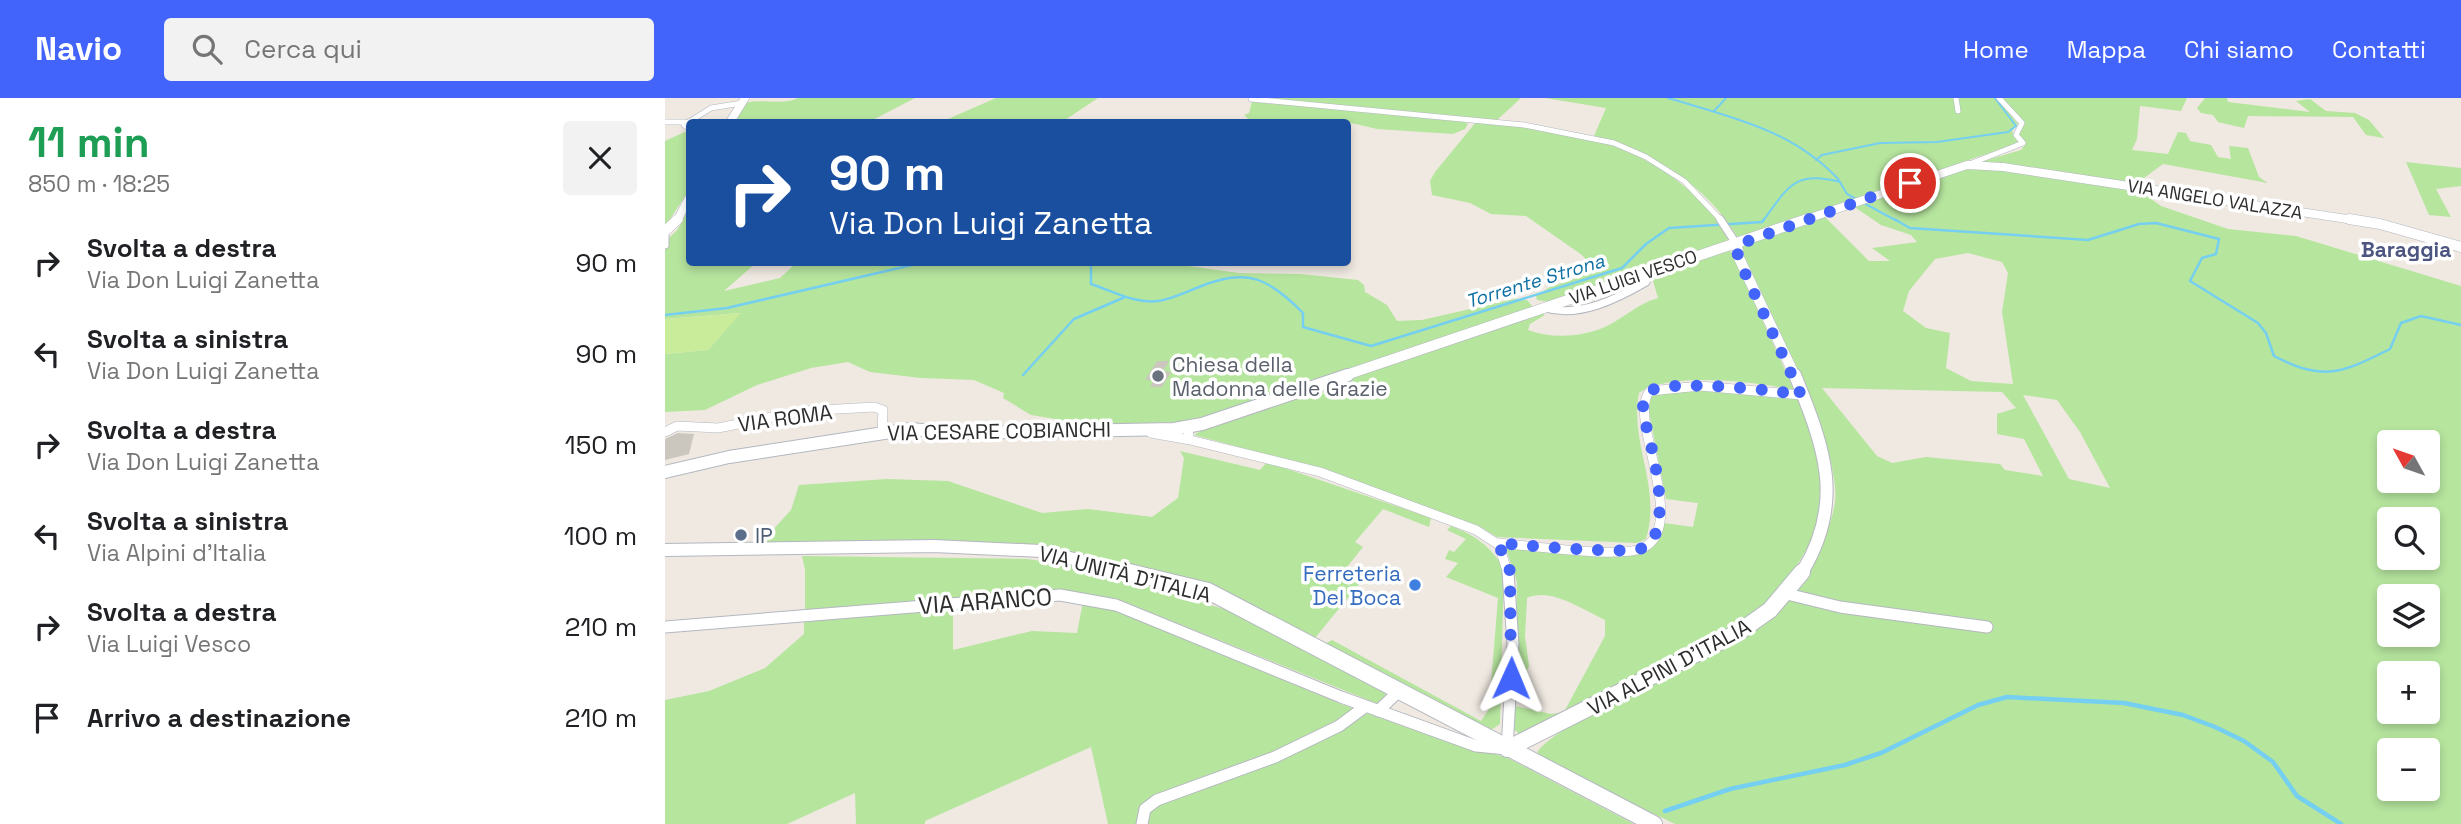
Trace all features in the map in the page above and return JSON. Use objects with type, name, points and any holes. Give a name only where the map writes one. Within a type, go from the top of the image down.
[{"type":"street","points":[[1956,98],[1958,111]]},
{"type":"street","name":"VIA LUIGI VESCO","points":[[1189,434],[1236,414],[1640,275],[1737,245],[2023,144],[2017,135],[2022,123],[1999,98]]},
{"type":"street","points":[[1251,99],[1569,132],[1613,144],[1646,157],[1685,181],[1722,221],[1732,241],[1737,245]]},
{"type":"street","points":[[692,119],[726,103],[743,101]]},
{"type":"street","points":[[732,119],[743,101]]},
{"type":"street","points":[[665,122],[686,122],[686,126]]},
{"type":"street","name":"VIA ANGELO VALAZZA","points":[[1967,165],[2030,171],[2380,224],[2461,247]]},
{"type":"street","points":[[665,245],[665,233],[676,223],[686,204]]},
{"type":"street","name":"VIA ALPINI D'ITALIA","points":[[1507,749],[1581,715],[1745,629],[1787,594],[1806,566],[1826,522],[1829,493],[1820,444],[1801,395],[1738,258],[1737,245]]},
{"type":"street","points":[[1189,434],[1320,472],[1476,530],[1498,543],[1613,550],[1642,549],[1651,542],[1662,511],[1643,415],[1643,401],[1648,392],[1659,388],[1726,387],[1773,389],[1801,395]]},
{"type":"street","name":"VIA ROMA","points":[[665,432],[677,426],[718,429],[803,411],[874,407],[883,410],[882,432]]},
{"type":"street","name":"VIA CESARE COBIANCHI","points":[[665,472],[729,457],[910,429],[959,433],[1127,429],[1189,434]]},
{"type":"street","points":[[1498,543],[1510,571],[1512,626],[1507,749]]},
{"type":"street","name":"VIA UNITÀ D'ITALIA","points":[[665,551],[934,546],[1041,551],[1208,591],[1654,824]]},
{"type":"street","points":[[1787,594],[1840,607],[1987,627]]},
{"type":"street","name":"VIA ARANCO","points":[[665,627],[1060,595],[1116,605],[1372,708],[1476,746],[1507,749]]},
{"type":"street","points":[[1142,824],[1141,816],[1147,805],[1173,793],[1223,778],[1300,744],[1345,723],[1398,692]]},
{"type":"green space","points":[[915,98],[875,119],[737,119],[745,103]]},
{"type":"green space","points":[[996,98],[1098,98],[1066,119],[948,119]]},
{"type":"green space","points":[[1256,98],[1521,98],[1496,121]]},
{"type":"green space","points":[[1545,98],[1997,98],[2018,124],[2012,131],[2019,143],[1738,238],[1710,202],[1676,173],[1637,152],[1594,136],[1606,108]]},
{"type":"green space","points":[[2002,98],[2187,98],[2181,111],[2140,106],[2137,139],[2132,150],[2168,154],[2178,132],[2186,133],[2190,141],[2211,145],[2218,157],[2231,159],[2229,146],[2248,148],[2259,177],[2268,183],[2163,164],[2144,178],[2141,186],[1977,163],[2021,150],[2025,145],[2019,134],[2024,122]]},
{"type":"green space","points":[[2205,98],[2227,98],[2228,102],[2310,112],[2296,101],[2310,99],[2326,111],[2355,113],[2369,120],[2384,138],[2366,135],[2353,117],[2248,116],[2244,128],[2218,122],[2213,115],[2201,113],[2197,108]]},
{"type":"green space","points":[[1252,101],[1463,121],[1468,124],[1465,129],[1453,134],[1377,129],[1351,123],[1351,119],[1248,119],[1244,115],[1249,113]]},
{"type":"green space","points":[[1476,122],[1538,128],[1598,141],[1626,151],[1679,182],[1714,217],[1729,243],[1554,303],[1537,300],[1536,296],[1550,287],[1580,277],[1588,262],[1582,255],[1526,216],[1491,214],[1470,203],[1432,195],[1430,181],[1435,172]]},
{"type":"green space","points":[[686,131],[686,195],[665,227],[665,141]]},
{"type":"green space","points":[[2406,162],[2461,168],[2461,186],[2436,189],[2451,217],[2429,215]]},
{"type":"green space","points":[[1989,167],[2140,191],[2161,206],[2228,229],[2296,236],[2461,286],[2461,824],[1675,824],[1569,773],[1537,753],[1549,740],[1571,725],[1743,638],[1788,600],[1820,607],[1885,609],[1792,594],[1829,527],[1835,502],[1834,478],[1815,412],[1740,248],[1755,239],[1823,215],[1869,261],[1890,261],[1872,248],[1917,242],[1911,235],[1881,225],[1853,206],[1951,170]],"holes":[[[1968,253],[2002,262],[2008,273],[2002,312],[2013,384],[1971,381],[1946,368],[1950,333],[1926,328],[1903,311],[1909,291],[1935,259]],[[1822,388],[2002,392],[2016,408],[1997,414],[1997,434],[2024,439],[2043,476],[2005,470],[2000,464],[1926,457],[1892,463],[1877,456]],[[2023,395],[2057,400],[2080,432],[2110,488],[2069,479]]]},
{"type":"green space","points":[[686,214],[686,266],[753,266],[724,291],[780,278],[793,266],[1188,266],[1239,273],[1300,274],[1358,280],[1364,285],[1365,292],[1387,305],[1397,321],[1422,320],[1514,299],[1527,300],[1534,308],[1244,408],[1181,422],[1091,425],[1031,415],[1003,398],[1004,393],[974,380],[870,372],[848,362],[811,368],[757,385],[705,410],[665,412],[665,354],[708,350],[740,313],[665,319],[665,242],[678,229]]},
{"type":"green space","points":[[1728,250],[1732,253],[1794,390],[1759,384],[1692,380],[1653,386],[1639,393],[1638,430],[1648,483],[1650,520],[1646,539],[1637,543],[1497,537],[1479,526],[1276,457],[1194,435],[1203,429],[1540,312],[1545,315],[1530,324],[1528,330],[1556,336],[1577,335],[1596,330],[1658,298],[1651,274]]},
{"type":"green space","points":[[741,313],[708,350],[665,354],[665,319]]},
{"type":"green space","points":[[1702,390],[1797,398],[1824,465],[1821,525],[1783,589],[1732,630],[1520,734],[1513,729],[1515,706],[1551,714],[1564,712],[1605,636],[1605,620],[1556,597],[1536,595],[1527,598],[1525,636],[1529,666],[1515,695],[1517,582],[1505,546],[1578,551],[1650,549],[1664,523],[1693,527],[1698,503],[1666,499],[1647,402],[1653,394]]},
{"type":"green space","points":[[1180,451],[1260,470],[1267,462],[1431,518],[1429,527],[1383,509],[1355,542],[1363,547],[1339,577],[1360,583],[1315,638],[1210,588],[1128,565],[1047,549],[760,544],[791,510],[799,485],[887,479],[948,481],[1042,513],[1088,509],[1152,517],[1178,498],[1184,458]]},
{"type":"green space","points":[[1451,526],[1481,542],[1504,568],[1500,724],[1488,732],[1325,644],[1332,640],[1481,721],[1489,709],[1498,598],[1446,577],[1458,563],[1445,559],[1449,550],[1454,552],[1466,539],[1447,530]]},
{"type":"green space","points":[[802,556],[1028,559],[1086,568],[1227,610],[1388,692],[1378,704],[1122,601],[1062,590],[805,610],[805,570]]},
{"type":"green space","points":[[1083,602],[1116,610],[1341,704],[1445,741],[1506,757],[1634,824],[1108,824],[1091,747],[925,821],[925,824],[856,824],[855,793],[787,824],[665,824],[665,700],[709,691],[765,668],[804,634],[804,619],[953,606],[953,650],[1032,631],[1077,633]]},
{"type":"building","name":"Chiesa della Madonna delle Grazie","points":[[1157,361],[1169,361],[1163,371],[1171,372],[1162,387],[1150,387],[1154,380],[1145,380]]},
{"type":"building","points":[[678,433],[694,434],[689,454],[665,460],[665,439]]},
{"type":"waterway","points":[[1668,98],[1760,127],[1816,160]]},
{"type":"waterway","points":[[1714,111],[1726,98]]},
{"type":"waterway","points":[[1816,160],[1822,155],[1880,143],[1937,142],[2008,132],[2016,126],[1995,98]]},
{"type":"waterway","points":[[1816,160],[1839,180]]},
{"type":"waterway","name":"Torrente Strona","points":[[1763,221],[1786,191],[1794,184],[1812,178],[1840,182],[1847,194],[1897,221]]},
{"type":"waterway","name":"Torrente Strona","points":[[1091,266],[1091,284],[1132,299],[1149,301],[1168,299],[1230,278],[1256,279],[1279,291],[1303,313],[1303,327],[1371,346],[1622,268],[1646,244],[1669,228],[1762,222],[1764,219]]},
{"type":"waterway","name":"Torrente Strona","points":[[1894,219],[1910,228],[2088,240],[2139,224],[2156,223],[2219,239],[2216,254],[2202,258],[2190,281],[2258,323],[2266,333],[2274,356],[2320,372],[2345,369],[2390,349],[2401,323],[2421,316],[2461,325]]},
{"type":"waterway","name":"Torrente Strona","points":[[665,315],[727,308],[908,266]]},
{"type":"waterway","points":[[1023,375],[1074,319],[1125,297]]},
{"type":"waterway","points":[[1665,811],[1730,789],[1845,765],[1881,753],[1978,705],[2007,697],[2124,703],[2183,715],[2215,727],[2244,741],[2273,762],[2297,796],[2341,824]]},
{"type":"place","name":"Chiesa della Madonna delle Grazie","points":[[1158,376]]},
{"type":"place","name":"IP","points":[[741,535]]},
{"type":"place","name":"Ferreteria Del Boca","points":[[1415,585]]},
{"type":"district","name":"Baraggia","points":[[2406,249]]},
{"type":"route","points":[[1511,678],[1510,571],[1498,543],[1613,550],[1642,549],[1651,542],[1662,511],[1643,415],[1643,401],[1648,392],[1659,388],[1708,387],[1773,389],[1801,395],[1738,258],[1737,245],[1753,236],[1910,183]]}]
